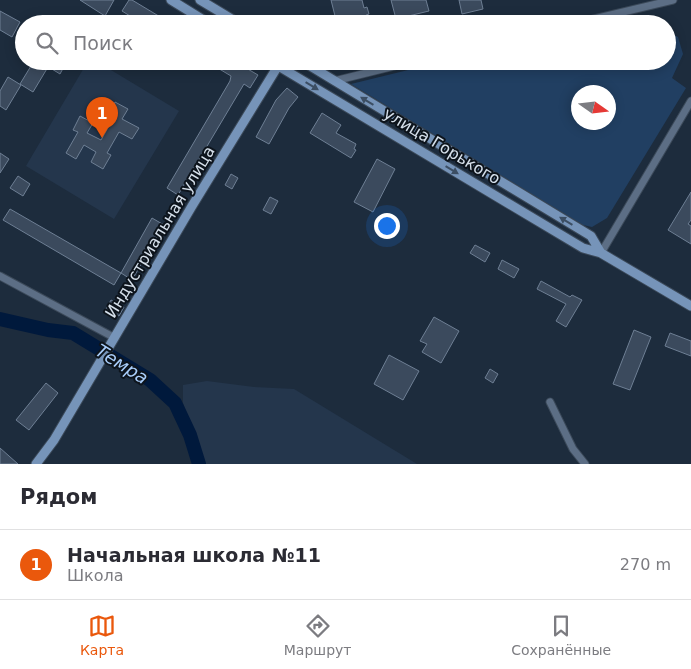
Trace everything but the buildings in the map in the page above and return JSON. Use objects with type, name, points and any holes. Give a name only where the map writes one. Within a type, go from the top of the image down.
[{"type":"main road","points":[[172,0],[196,15]]},
{"type":"main road","points":[[200,0],[225,15]]},
{"type":"main road","name":"Индустриальная улица","points":[[36,464],[54,440],[272,70]]},
{"type":"main road","name":"улица Горького","points":[[288,70],[583,248],[601,253],[691,306]]},
{"type":"main road","name":"улица Горького","points":[[316,70],[591,236],[601,253]]},
{"type":"street","points":[[610,15],[673,0]]},
{"type":"street","points":[[334,81],[379,70]]},
{"type":"street","points":[[601,253],[691,101]]},
{"type":"street","points":[[0,276],[115,338]]},
{"type":"street","points":[[550,402],[573,449],[585,464]]},
{"type":"shaded area","points":[[676,36],[683,54],[676,69]]},
{"type":"shaded area","points":[[83,70],[111,70],[179,111],[114,219],[26,166]]},
{"type":"shaded area","points":[[408,70],[676,70],[672,78],[686,88],[607,218],[592,227],[583,225],[351,84]]},
{"type":"shaded area","points":[[207,381],[254,387],[294,389],[417,464],[206,464],[200,457],[183,403],[183,385]]},
{"type":"waterway","name":"Темра","points":[[0,319],[48,330],[73,333],[150,380],[175,403],[190,435],[199,464]]},
{"type":"place","name":"Начальная школа №11","points":[[102,138]]}]
